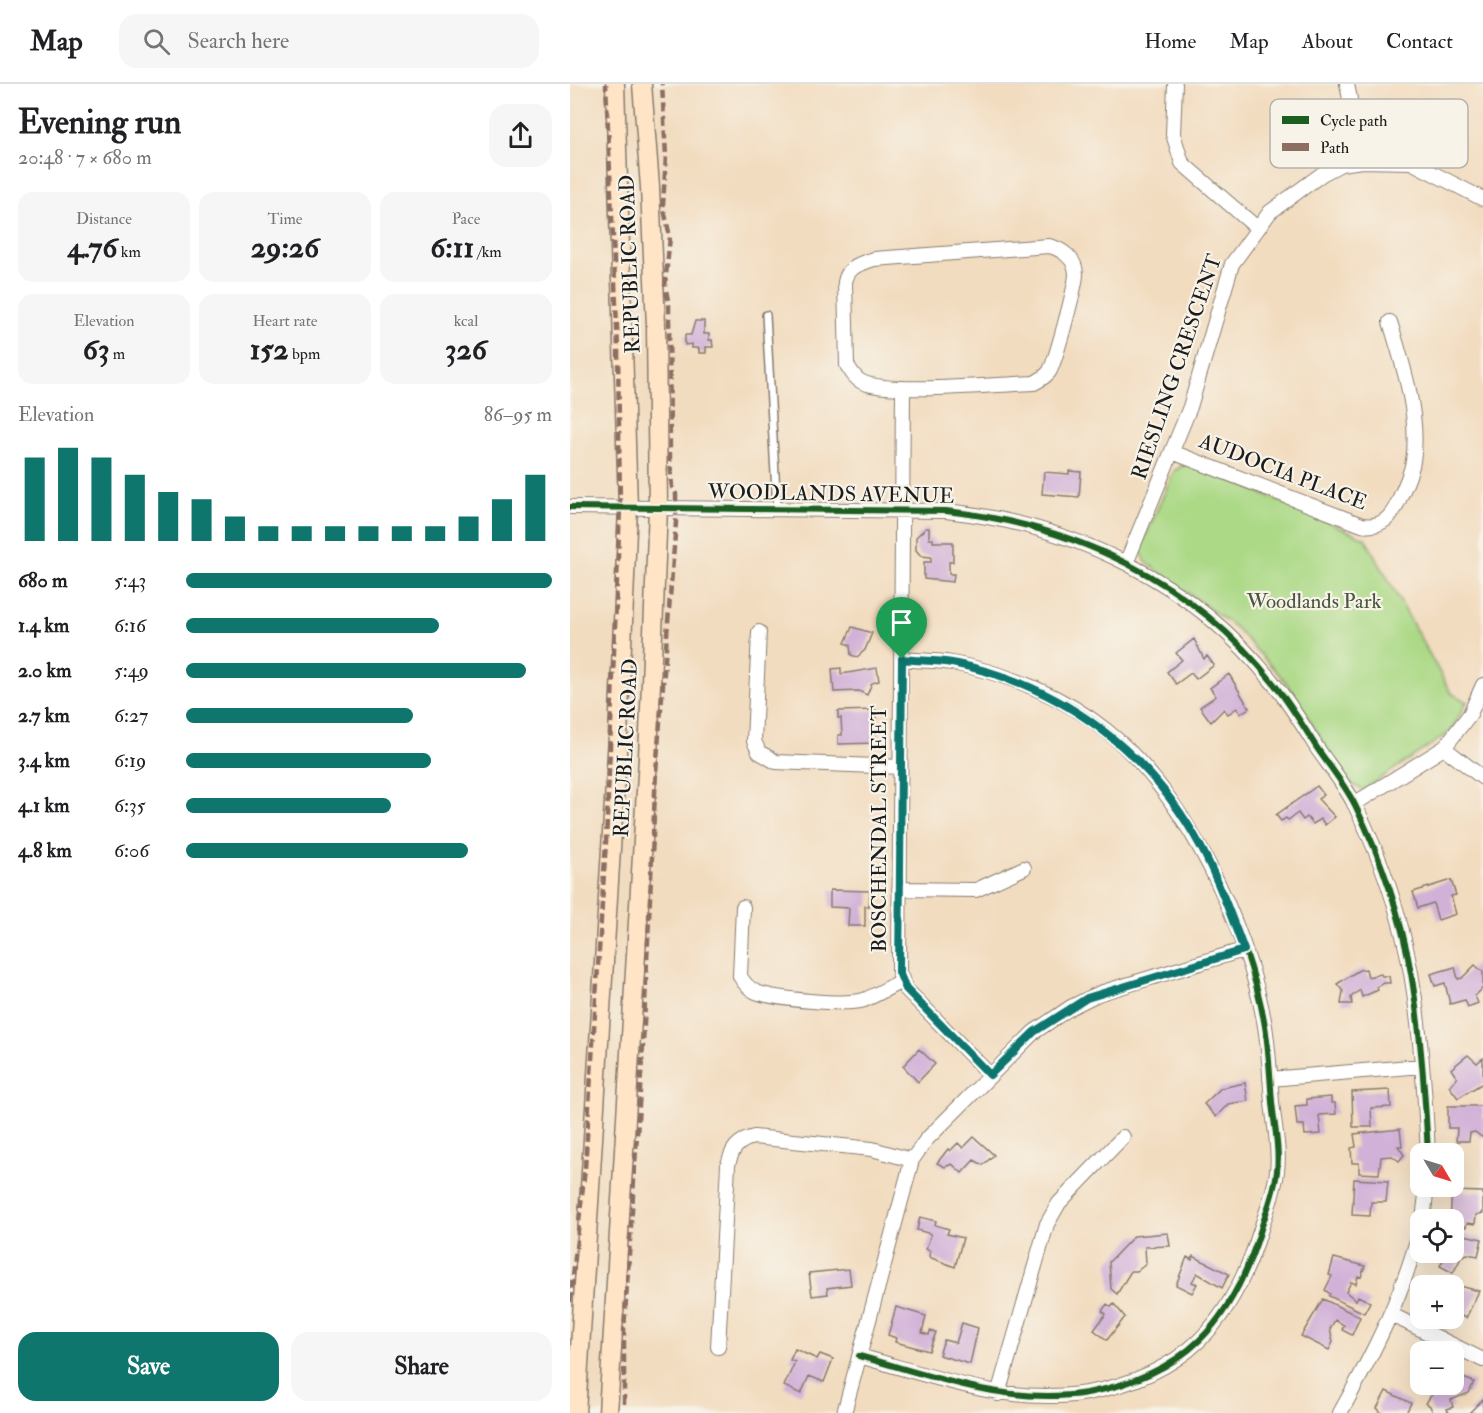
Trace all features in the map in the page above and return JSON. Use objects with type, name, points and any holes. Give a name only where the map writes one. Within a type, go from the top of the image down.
[{"type":"main road","name":"REPUBLIC ROAD","points":[[576,1413],[618,736],[628,508],[615,84]]},
{"type":"main road","name":"REPUBLIC ROAD","points":[[608,1413],[647,781],[658,508],[656,338],[650,188],[642,84]]},
{"type":"main road","points":[[613,1340],[619,1413]]},
{"type":"street","points":[[1174,84],[1173,134],[1182,163],[1257,228]]},
{"type":"street","points":[[1347,84],[1350,99]]},
{"type":"street","name":"RIESLING CRESCENT","points":[[1127,561],[1172,452],[1207,356],[1228,274],[1270,212],[1333,168]]},
{"type":"street","name":"RIESLING CRESCENT","points":[[1423,168],[1483,199]]},
{"type":"street","points":[[1049,246],[1057,248],[1070,257],[1076,274],[1053,365],[1043,378],[1034,382],[903,388],[864,384],[855,378],[847,365],[845,282],[850,270],[874,260],[1049,246]]},
{"type":"street","name":"AUDOCIA PLACE","points":[[1172,452],[1362,525],[1376,526],[1383,522],[1394,514],[1411,470],[1414,452],[1409,386],[1390,322]]},
{"type":"street","name":"BOSCHENDAL STREET","points":[[903,388],[899,972],[902,981],[921,1006],[990,1075]]},
{"type":"street","name":"WOODLANDS AVENUE","points":[[570,507],[946,511],[1005,519],[1057,533],[1127,561],[1184,598],[1239,644],[1275,685],[1354,804],[1388,886],[1410,971],[1427,1143]]},
{"type":"street","points":[[759,632],[754,741],[763,756],[776,762],[900,767]]},
{"type":"street","points":[[859,1356],[998,1394],[1041,1396],[1084,1393],[1119,1386],[1156,1372],[1170,1364],[1214,1327],[1240,1284],[1254,1251],[1275,1180],[1277,1156],[1263,1013],[1244,950],[1201,847],[1160,786],[1114,737],[1093,721],[1034,688],[951,663],[902,659]]},
{"type":"street","points":[[1354,804],[1444,748],[1470,714],[1483,685]]},
{"type":"street","points":[[1444,748],[1483,778]]},
{"type":"street","points":[[899,889],[976,890],[1024,868]]},
{"type":"street","points":[[743,907],[740,976],[744,985],[754,991],[768,996],[848,1003],[864,1000],[902,981]]},
{"type":"street","points":[[844,1413],[912,1160],[926,1140],[1034,1032],[1087,998],[1244,950]]},
{"type":"street","points":[[1270,1079],[1421,1066]]},
{"type":"street","points":[[718,1347],[728,1165],[734,1146],[744,1139],[754,1137],[872,1149],[912,1160]]},
{"type":"street","points":[[998,1394],[1047,1224],[1059,1203],[1123,1137]]},
{"type":"street","points":[[1340,1413],[1392,1315],[1412,1263]]},
{"type":"street","points":[[1392,1315],[1483,1360]]},
{"type":"lane","points":[[766,315],[777,509]]},
{"type":"green space","name":"Woodlands Park","points":[[1188,462],[1365,538],[1451,693],[1467,702],[1450,732],[1363,790],[1348,782],[1286,682],[1236,628],[1146,562],[1140,549],[1174,471]]},
{"type":"building","points":[[695,321],[704,321],[704,334],[709,334],[709,340],[712,340],[713,347],[706,347],[706,353],[699,353],[699,348],[692,348],[692,344],[685,345],[685,335],[691,335]]},
{"type":"building","points":[[1069,471],[1081,472],[1079,497],[1042,494],[1044,472],[1069,474]]},
{"type":"building","points":[[929,528],[929,539],[933,539],[933,542],[953,542],[953,562],[949,562],[949,574],[954,574],[953,582],[924,579],[924,562],[931,562],[931,557],[921,556],[916,550],[916,537]]},
{"type":"building","points":[[852,627],[872,633],[865,650],[857,657],[851,655],[850,645],[845,643]]},
{"type":"building","points":[[1194,639],[1204,659],[1207,656],[1214,665],[1196,679],[1191,673],[1176,684],[1167,672],[1182,660],[1176,653]]},
{"type":"building","points":[[841,668],[841,674],[877,668],[879,681],[872,683],[867,695],[859,691],[834,692],[832,669]]},
{"type":"building","points":[[1229,674],[1249,708],[1240,714],[1237,708],[1228,714],[1224,709],[1211,722],[1200,707],[1216,696],[1210,688]]},
{"type":"building","points":[[876,710],[876,743],[838,744],[838,735],[842,735],[841,718],[838,718],[838,711]]},
{"type":"building","points":[[1317,786],[1324,795],[1318,799],[1335,817],[1325,825],[1321,819],[1313,824],[1307,817],[1303,820],[1298,813],[1288,820],[1286,818],[1281,821],[1276,815]]},
{"type":"building","points":[[1451,880],[1456,895],[1451,896],[1456,914],[1438,920],[1433,903],[1418,908],[1413,892]]},
{"type":"building","points":[[830,890],[870,891],[869,906],[865,906],[865,926],[848,926],[849,908],[830,907]]},
{"type":"building","points":[[1475,965],[1483,972],[1483,988],[1475,996],[1478,1003],[1468,1007],[1465,1000],[1450,1004],[1445,983],[1435,986],[1431,974],[1455,967],[1458,979]]},
{"type":"building","points":[[1366,969],[1368,977],[1381,974],[1389,976],[1390,983],[1384,983],[1377,987],[1378,990],[1362,997],[1360,990],[1351,997],[1352,1004],[1341,1004],[1343,991],[1337,984],[1359,970]]},
{"type":"building","points":[[919,1049],[935,1064],[918,1082],[903,1066]]},
{"type":"building","points":[[1468,1055],[1477,1063],[1483,1058],[1483,1083],[1458,1098],[1449,1086],[1457,1078],[1451,1069]]},
{"type":"building","points":[[1245,1083],[1248,1101],[1228,1104],[1216,1117],[1204,1104],[1221,1088]]},
{"type":"building","points":[[1390,1090],[1391,1107],[1371,1108],[1372,1127],[1353,1127],[1352,1092]]},
{"type":"building","points":[[1331,1097],[1331,1103],[1335,1103],[1336,1114],[1319,1115],[1321,1134],[1305,1135],[1304,1125],[1297,1125],[1295,1106],[1307,1105],[1307,1099]]},
{"type":"building","points":[[1448,1106],[1483,1106],[1483,1138],[1475,1132],[1470,1133],[1469,1141],[1456,1141],[1457,1128],[1448,1128]]},
{"type":"building","points":[[1400,1129],[1402,1146],[1398,1146],[1404,1155],[1399,1161],[1392,1156],[1381,1157],[1379,1174],[1359,1173],[1359,1163],[1352,1163],[1351,1148],[1356,1147],[1354,1134]]},
{"type":"building","points":[[974,1137],[994,1155],[983,1165],[974,1160],[962,1173],[952,1164],[945,1167],[937,1163],[948,1149],[950,1151],[958,1143],[963,1148]]},
{"type":"building","points":[[1354,1179],[1388,1181],[1386,1202],[1371,1202],[1370,1216],[1352,1215]]},
{"type":"building","points":[[1464,1191],[1483,1192],[1483,1213],[1476,1215],[1475,1224],[1467,1223],[1464,1227],[1464,1209],[1451,1209],[1452,1197],[1464,1197]]},
{"type":"building","points":[[920,1217],[936,1221],[935,1225],[949,1229],[947,1234],[963,1238],[955,1267],[929,1257],[930,1251],[926,1249],[931,1234],[917,1230]]},
{"type":"building","points":[[1168,1233],[1170,1246],[1145,1247],[1146,1264],[1137,1271],[1131,1271],[1117,1294],[1111,1289],[1109,1262],[1134,1236]]},
{"type":"building","points":[[1464,1235],[1482,1239],[1478,1256],[1467,1254],[1464,1256]]},
{"type":"building","points":[[1193,1256],[1229,1274],[1222,1288],[1197,1273],[1192,1282],[1197,1284],[1192,1293],[1176,1285],[1187,1257],[1192,1260]]},
{"type":"building","points":[[1334,1258],[1365,1266],[1356,1284],[1351,1282],[1346,1292],[1356,1300],[1358,1296],[1370,1302],[1364,1313],[1329,1296],[1330,1294],[1325,1290],[1332,1276],[1329,1275]]},
{"type":"building","points":[[1442,1263],[1458,1263],[1453,1273],[1440,1266]]},
{"type":"building","points":[[849,1269],[851,1285],[827,1288],[828,1294],[812,1296],[809,1273]]},
{"type":"building","points":[[1464,1287],[1479,1291],[1466,1318],[1464,1317]]},
{"type":"building","points":[[1323,1299],[1360,1317],[1352,1335],[1342,1330],[1344,1325],[1335,1320],[1330,1329],[1333,1342],[1329,1350],[1301,1336]]},
{"type":"building","points":[[1107,1304],[1111,1307],[1114,1304],[1125,1317],[1107,1340],[1094,1330],[1106,1314],[1102,1311]]},
{"type":"building","points":[[896,1307],[926,1316],[922,1333],[929,1335],[930,1331],[936,1332],[929,1351],[895,1342],[896,1338],[888,1335]]},
{"type":"building","points":[[962,1323],[978,1328],[970,1364],[939,1355],[944,1340],[956,1343]]},
{"type":"building","points":[[795,1349],[817,1359],[820,1354],[833,1359],[824,1382],[809,1376],[801,1394],[784,1386],[795,1362],[790,1360]]},
{"type":"building","points":[[1464,1378],[1474,1382],[1469,1393],[1464,1395]]},
{"type":"building","points":[[1386,1391],[1411,1403],[1406,1413],[1378,1413],[1380,1411],[1377,1408]]},
{"type":"building","points":[[1431,1395],[1464,1395],[1451,1400],[1453,1407],[1447,1409],[1449,1413],[1433,1413],[1426,1403]]},
{"type":"building","points":[[1483,1399],[1483,1413],[1469,1413]]},
{"type":"marked path","points":[[570,1302],[585,1168],[606,842],[620,508],[618,349],[606,84]]},
{"type":"marked path","points":[[624,1404],[624,1330],[643,1045],[656,772],[676,522],[676,494],[672,487],[670,458],[669,305],[665,285],[670,237],[663,205],[666,156],[662,84]]},
{"type":"cycle path","points":[[570,507],[946,511],[994,518],[1040,529],[1128,564],[1169,588],[1207,615],[1242,648],[1286,699],[1347,790],[1373,845],[1389,887],[1411,973],[1422,1063],[1427,1143]]},
{"type":"cycle path","points":[[859,1356],[971,1387],[1029,1396],[1087,1393],[1121,1385],[1151,1373],[1177,1358],[1199,1340],[1218,1319],[1235,1293],[1260,1232],[1276,1179],[1278,1163],[1265,1026],[1257,988],[1244,947],[1209,865],[1163,790],[1136,758],[1107,731],[1090,718],[1053,697],[1013,680],[972,667],[946,662],[902,659]]},
{"type":"route","points":[[902,659],[951,663],[1002,677],[1034,688],[1104,728],[1160,786],[1201,847],[1215,875],[1244,950],[1087,998],[1034,1032],[990,1075],[921,1006],[906,989],[899,972],[902,659]]}]
